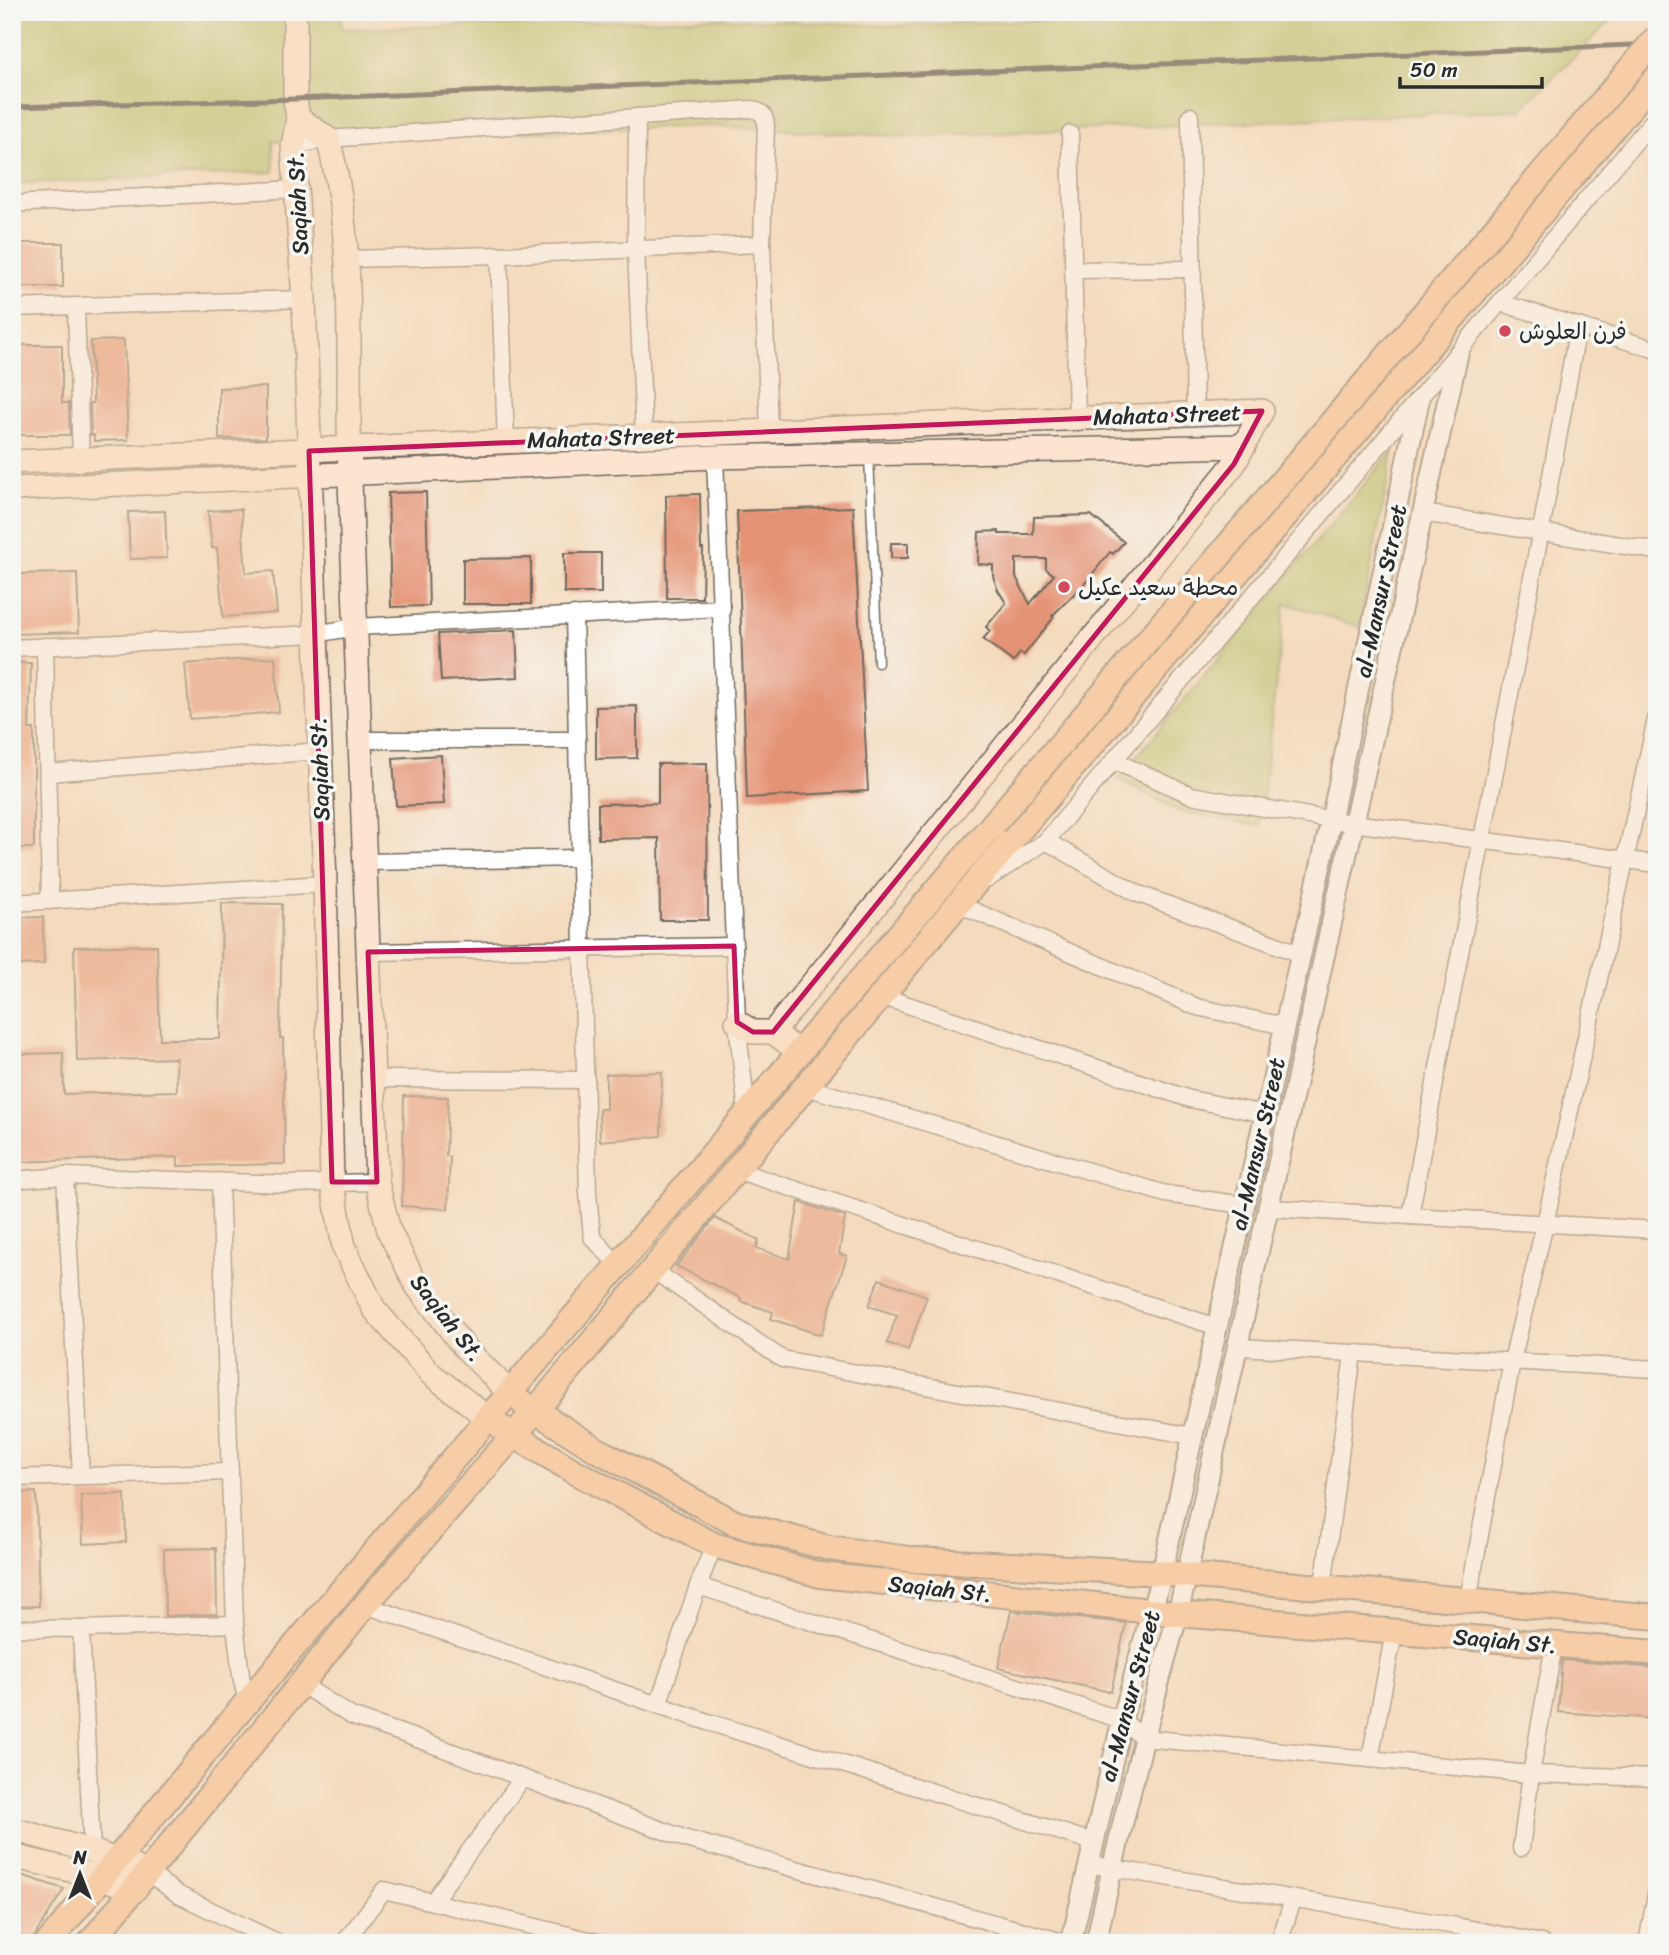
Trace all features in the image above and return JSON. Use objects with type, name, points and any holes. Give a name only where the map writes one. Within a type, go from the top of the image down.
[{"type":"main road","points":[[295,12],[295,99],[298,118]]},
{"type":"main road","points":[[48,1943],[247,1702],[1657,37]]},
{"type":"main road","points":[[90,1943],[365,1605],[514,1436],[1013,838],[1657,76]]},
{"type":"main road","name":"Saqiah St.","points":[[1657,1617],[1187,1575],[916,1560],[829,1548],[735,1522],[597,1450],[534,1412],[510,1393],[464,1347],[417,1286],[389,1231],[377,1182],[349,449],[348,259],[338,174],[328,139],[298,118],[293,146],[304,299],[325,884],[332,1182],[344,1247],[374,1309],[431,1374],[514,1436],[577,1473],[715,1545],[820,1575],[1153,1612],[1657,1653]]},
{"type":"main road","name":"Mahata Street","points":[[12,462],[1262,411],[1244,446],[715,457],[12,489]]},
{"type":"main road","points":[[773,1032],[1234,464],[1244,446]]},
{"type":"main road","points":[[737,1022],[753,1032],[773,1032],[799,1052]]},
{"type":"main road","points":[[12,1829],[92,1851],[108,1869]]},
{"type":"main road","points":[[12,1856],[108,1869],[141,1881]]},
{"type":"street","points":[[293,146],[328,139],[752,109],[760,111],[765,116],[762,244],[769,431]]},
{"type":"street","points":[[1191,116],[1195,414]]},
{"type":"street","points":[[638,117],[636,248],[644,436]]},
{"type":"street","points":[[963,899],[1046,841],[1651,123],[1657,122]]},
{"type":"street","points":[[1070,134],[1077,419]]},
{"type":"street","points":[[12,204],[296,190]]},
{"type":"street","points":[[348,259],[762,244]]},
{"type":"street","points":[[499,255],[506,442]]},
{"type":"street","points":[[1073,270],[1193,269]]},
{"type":"street","points":[[12,308],[304,299]]},
{"type":"street","points":[[1501,303],[1657,350]]},
{"type":"street","points":[[76,307],[81,460]]},
{"type":"street","points":[[1410,1216],[1480,839],[1542,533],[1578,326]]},
{"type":"street","name":"al-Mansur Street","points":[[1096,1943],[1143,1738],[1187,1575],[1458,354]]},
{"type":"street","name":"al-Mansur Street","points":[[1070,1943],[1122,1720],[1153,1612],[1331,820],[1419,401]]},
{"type":"street","points":[[715,457],[737,1022],[747,1113]]},
{"type":"street","points":[[1423,513],[1657,551]]},
{"type":"street","points":[[12,648],[316,634],[356,627],[722,608]]},
{"type":"street","points":[[574,615],[588,1193],[592,1237],[618,1265]]},
{"type":"street","points":[[45,646],[50,901]]},
{"type":"street","points":[[1468,1600],[1513,1362],[1657,715]]},
{"type":"street","points":[[360,740],[577,740]]},
{"type":"street","points":[[48,773],[320,751]]},
{"type":"street","points":[[1114,761],[1191,795],[1331,820],[1657,864]]},
{"type":"street","points":[[1046,841],[1136,893],[1301,954]]},
{"type":"street","points":[[365,862],[580,858]]},
{"type":"street","points":[[12,903],[325,884]]},
{"type":"street","points":[[963,899],[1197,1007],[1284,1026]]},
{"type":"street","points":[[368,952],[734,946]]},
{"type":"street","points":[[881,996],[1190,1099],[1265,1114]]},
{"type":"street","points":[[373,1079],[586,1080]]},
{"type":"street","points":[[806,1087],[1166,1194],[1269,1208],[1657,1230]]},
{"type":"street","points":[[736,1170],[1217,1327]]},
{"type":"street","points":[[12,1180],[65,1176],[377,1182]]},
{"type":"street","points":[[65,1176],[81,1476]]},
{"type":"street","points":[[220,1181],[235,1624],[247,1702]]},
{"type":"street","points":[[653,1270],[782,1359],[1192,1436]]},
{"type":"street","points":[[1238,1347],[1657,1369]]},
{"type":"street","points":[[1323,1587],[1353,1353]]},
{"type":"street","points":[[12,1478],[230,1472]]},
{"type":"street","points":[[658,1705],[698,1586],[715,1545]]},
{"type":"street","points":[[698,1586],[1122,1720],[1143,1738],[1531,1774],[1657,1778]]},
{"type":"street","points":[[365,1605],[658,1705],[1093,1842]]},
{"type":"street","points":[[12,1628],[81,1629],[235,1624]]},
{"type":"street","points":[[81,1629],[92,1851]]},
{"type":"street","points":[[1370,1759],[1394,1632]]},
{"type":"street","points":[[1521,1847],[1554,1645]]},
{"type":"street","points":[[301,1684],[351,1716],[685,1839],[1070,1943]]},
{"type":"street","points":[[433,1901],[522,1779]]},
{"type":"street","points":[[1088,1864],[1542,1943]]},
{"type":"street","points":[[141,1881],[179,1895]]},
{"type":"street","points":[[141,1881],[179,1895],[273,1941]]},
{"type":"street","points":[[1647,1943],[1657,1889]]},
{"type":"street","points":[[344,1943],[384,1890],[601,1943]]},
{"type":"street","points":[[1279,1943],[1293,1899]]},
{"type":"street","points":[[1452,1943],[1456,1926]]},
{"type":"lane","points":[[869,453],[878,663]]},
{"type":"highlighted area","points":[[1262,411],[1234,464],[773,1032],[753,1032],[737,1022],[734,946],[368,952],[377,1182],[332,1182],[309,451]]},
{"type":"green space","points":[[12,12],[340,12],[342,29],[712,18],[894,26],[1230,12],[1620,12],[1519,110],[910,137],[709,126],[273,141],[274,172],[12,184]]},
{"type":"green space","points":[[1394,449],[1359,627],[1285,603],[1259,826],[1178,811],[1118,779]]},
{"type":"building","points":[[12,243],[63,243],[63,287],[12,287]]},
{"type":"building","points":[[124,340],[128,440],[94,441],[94,435],[91,435],[90,403],[93,403],[91,341]]},
{"type":"building","points":[[12,345],[62,345],[62,403],[69,403],[70,435],[12,435]]},
{"type":"building","points":[[266,387],[266,438],[219,439],[219,388]]},
{"type":"building","points":[[426,492],[429,606],[391,607],[388,493]]},
{"type":"building","points":[[700,494],[702,598],[667,598],[666,495]]},
{"type":"building","points":[[853,507],[868,791],[747,798],[737,511]]},
{"type":"building","points":[[241,509],[246,573],[273,571],[277,613],[223,617],[217,548],[212,548],[208,511]]},
{"type":"building","points":[[165,511],[167,558],[130,559],[128,512]]},
{"type":"building","points":[[1091,515],[1124,542],[1113,554],[1110,552],[1086,582],[1052,616],[1054,617],[1024,655],[1020,653],[1013,662],[983,639],[990,631],[986,627],[1006,603],[993,576],[993,565],[978,564],[979,532],[1033,534],[1034,517]],"holes":[[[1016,559],[1046,559],[1046,569],[1054,575],[1030,604],[1016,577]]]},
{"type":"building","points":[[891,543],[908,543],[908,558],[891,558]]},
{"type":"building","points":[[564,553],[601,553],[601,593],[564,593]]},
{"type":"building","points":[[531,558],[531,604],[463,604],[463,559]]},
{"type":"building","points":[[77,573],[79,632],[12,634],[12,574]]},
{"type":"building","points":[[516,630],[518,677],[441,681],[438,634]]},
{"type":"building","points":[[275,657],[279,712],[190,719],[185,664]]},
{"type":"building","points":[[12,663],[31,663],[29,729],[34,729],[34,848],[12,848]]},
{"type":"building","points":[[637,706],[637,758],[596,759],[596,707]]},
{"type":"building","points":[[441,755],[444,804],[396,806],[393,758]]},
{"type":"building","points":[[707,763],[708,920],[660,920],[659,838],[598,839],[598,804],[658,803],[658,764]]},
{"type":"building","points":[[222,903],[282,904],[280,1038],[283,1038],[285,1164],[178,1166],[178,1157],[12,1162],[12,1054],[63,1053],[64,1094],[177,1091],[176,1058],[77,1061],[74,947],[157,945],[160,1039],[220,1039]]},
{"type":"building","points":[[43,917],[44,964],[12,965],[12,918]]},
{"type":"building","points":[[662,1072],[661,1136],[600,1141],[599,1109],[606,1109],[606,1074]]},
{"type":"building","points":[[404,1096],[448,1097],[448,1209],[402,1206]]},
{"type":"building","points":[[799,1202],[845,1217],[839,1254],[847,1256],[821,1335],[771,1319],[773,1312],[740,1301],[741,1298],[676,1266],[715,1218],[759,1240],[756,1248],[789,1259]]},
{"type":"building","points":[[879,1279],[927,1296],[908,1350],[887,1343],[897,1315],[869,1306]]},
{"type":"building","points":[[36,1492],[39,1606],[12,1607],[12,1493]]},
{"type":"building","points":[[125,1494],[126,1542],[83,1544],[81,1495]]},
{"type":"building","points":[[216,1548],[217,1614],[165,1616],[164,1549]]},
{"type":"building","points":[[1011,1611],[1126,1623],[1111,1692],[998,1668]]},
{"type":"building","points":[[1562,1660],[1657,1668],[1657,1719],[1558,1712]]},
{"type":"building","points":[[12,1872],[64,1889],[30,1943],[12,1943]]},
{"type":"railway","points":[[12,107],[295,99],[1657,44]]},
{"type":"place","name":"فرن العلوش","points":[[1505,331]]},
{"type":"place","name":"محطة سعيد عكيل","points":[[1064,587]]}]
